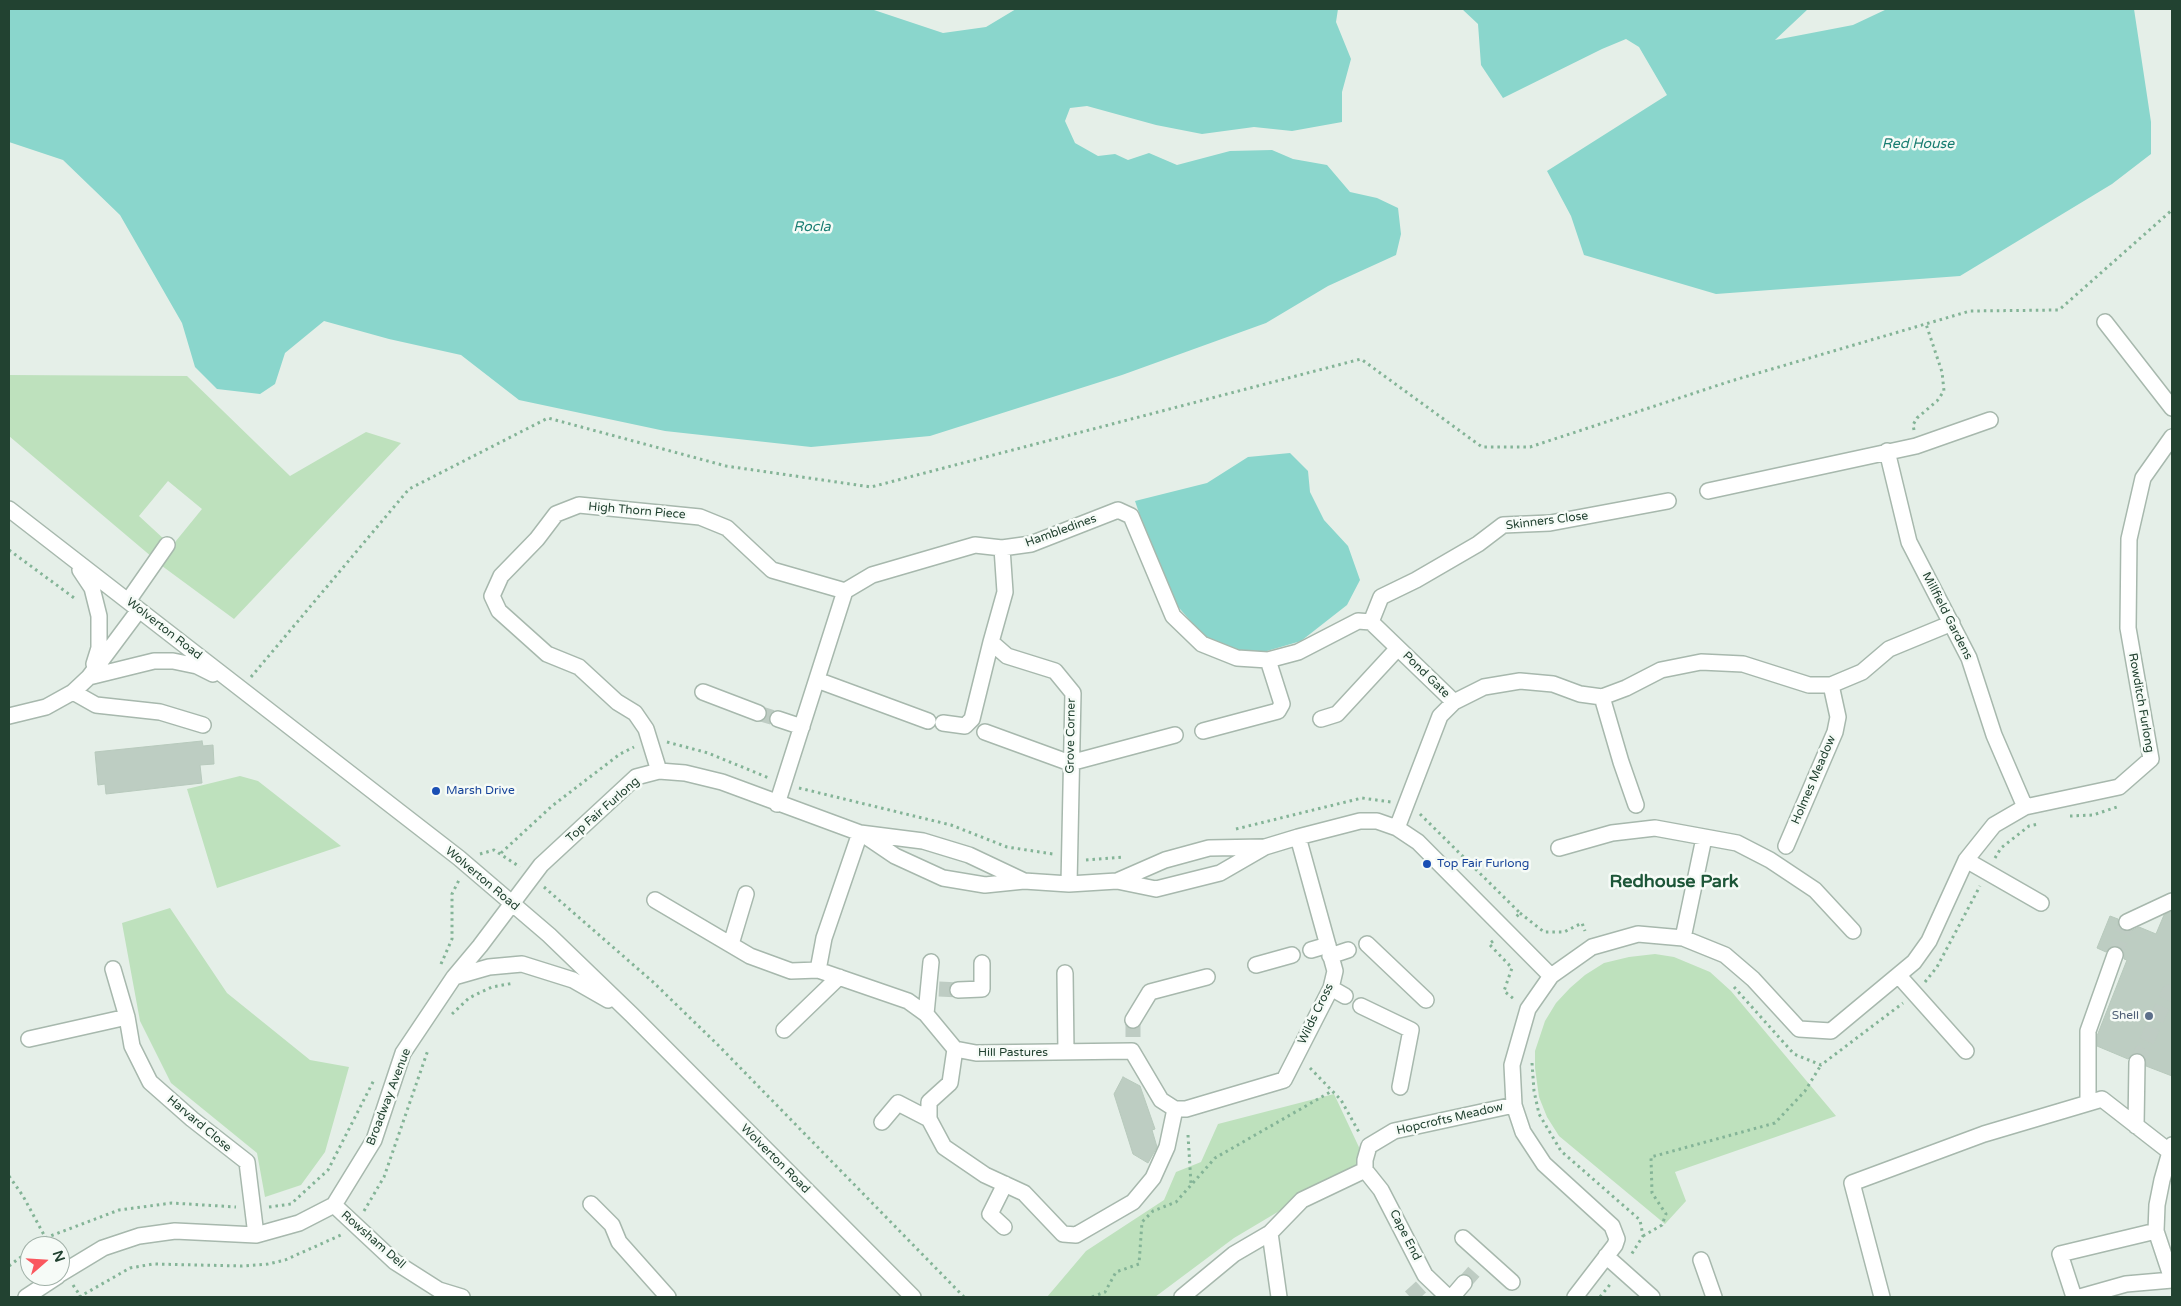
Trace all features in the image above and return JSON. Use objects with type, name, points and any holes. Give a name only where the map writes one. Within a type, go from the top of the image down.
[{"type":"street","points":[[2105,322],[2172,408]]},
{"type":"street","points":[[1708,492],[1916,446],[1990,420]]},
{"type":"street","name":"Rowditch Furlong","points":[[1575,1297],[1617,1239],[1612,1226],[1544,1164],[1523,1132],[1514,1105],[1512,1065],[1528,1009],[1551,976],[1592,947],[1638,934],[1683,938],[1725,955],[1753,979],[1799,1029],[1831,1031],[1914,962],[1929,941],[1966,860],[1994,825],[2025,807],[2119,787],[2151,759],[2128,628],[2128,539],[2143,478],[2172,437]]},
{"type":"street","name":"Millfield Gardens","points":[[1887,451],[1909,542],[1969,658],[1994,735],[2025,807]]},
{"type":"street","name":"Skinners Close","points":[[1364,622],[1381,597],[1416,580],[1478,544],[1503,525],[1550,523],[1668,501]]},
{"type":"street","name":"High Thorn Piece","points":[[659,771],[646,729],[635,713],[617,702],[579,668],[546,654],[499,612],[492,596],[501,576],[537,539],[556,514],[579,506],[700,517],[727,528],[772,570],[845,591]]},
{"type":"street","name":"Wolverton Road","points":[[9,509],[459,858],[549,935],[913,1297]]},
{"type":"street","name":"Hambledines","points":[[845,591],[872,575],[974,545],[1002,548],[1030,544],[1118,510],[1131,516],[1173,616],[1202,644],[1237,658],[1268,660],[1298,652],[1364,622]]},
{"type":"street","points":[[9,716],[46,707],[73,692],[89,677],[134,605],[167,545]]},
{"type":"street","points":[[817,680],[936,722],[965,726],[972,719],[1005,592],[1002,548]]},
{"type":"street","points":[[70,557],[92,588],[99,616],[99,648],[89,677]]},
{"type":"street","points":[[777,804],[845,591]]},
{"type":"street","name":"Pond Gate","points":[[1364,622],[1398,648],[1454,702],[1440,716],[1397,828]]},
{"type":"street","points":[[1454,702],[1484,687],[1520,681],[1553,684],[1580,694],[1602,696],[1626,688],[1662,670],[1701,662],[1743,664],[1808,685],[1831,684],[1862,672],[1889,649],[1952,623]]},
{"type":"street","name":"Grove Corner","points":[[991,642],[1007,656],[1055,671],[1073,693],[1070,764],[1069,884]]},
{"type":"street","points":[[1321,719],[1337,714],[1398,648]]},
{"type":"street","points":[[89,677],[154,661],[173,660],[197,666],[239,686]]},
{"type":"street","points":[[1203,731],[1278,711],[1282,704],[1268,660]]},
{"type":"street","name":"Holmes Meadow","points":[[1786,846],[1835,732],[1838,717],[1831,684]]},
{"type":"street","points":[[73,692],[96,705],[160,712],[203,725]]},
{"type":"street","points":[[702,692],[758,713]]},
{"type":"street","points":[[1602,696],[1620,762],[1636,805]]},
{"type":"street","points":[[778,719],[802,727]]},
{"type":"street","points":[[985,732],[1070,764],[1175,735]]},
{"type":"street","name":"Top Fair Furlong","points":[[512,904],[541,865],[636,777],[659,771],[685,773],[722,782],[777,804],[860,833],[932,844],[969,855],[1024,881]]},
{"type":"street","name":"Top Fair Furlong","points":[[860,833],[895,856],[943,878],[985,885],[1024,881],[1069,884],[1117,881],[1156,889],[1220,873],[1265,847],[1360,821],[1377,821],[1397,828],[1418,842],[1551,976]]},
{"type":"street","points":[[1559,848],[1612,833],[1655,828],[1737,843],[1770,860],[1815,890],[1853,931]]},
{"type":"street","points":[[818,970],[824,938],[860,833]]},
{"type":"street","name":"Wilds Cross","points":[[1181,1109],[1284,1080],[1331,988],[1335,971],[1298,837]]},
{"type":"street","points":[[1683,938],[1704,838]]},
{"type":"street","name":"Top Fair Furlong","points":[[1117,881],[1165,860],[1209,848],[1265,847]]},
{"type":"street","points":[[1966,860],[2041,903]]},
{"type":"street","points":[[731,944],[746,894]]},
{"type":"street","points":[[655,900],[750,956],[791,971],[818,970],[908,1001],[926,1014],[955,1049],[950,1084],[929,1102],[929,1118],[944,1147],[985,1176],[1024,1193],[1063,1234],[1076,1235],[1133,1202],[1152,1178],[1167,1147],[1181,1109]]},
{"type":"street","points":[[2127,922],[2172,901]]},
{"type":"street","name":"Broadway Avenue","points":[[334,1205],[374,1140],[403,1053],[454,977],[512,904]]},
{"type":"street","points":[[1367,944],[1426,1000]]},
{"type":"street","points":[[1311,950],[1348,950]]},
{"type":"street","points":[[1256,965],[1292,955]]},
{"type":"street","points":[[2088,1103],[2088,1031],[2114,955]]},
{"type":"street","points":[[926,1014],[934,989],[931,962]]},
{"type":"street","points":[[958,990],[982,989],[982,963]]},
{"type":"street","points":[[454,977],[489,967],[522,964],[543,969],[573,980],[632,1016]]},
{"type":"street","name":"Harvard Close","points":[[112,969],[127,1017],[132,1046],[150,1082],[192,1120],[247,1162],[256,1235]]},
{"type":"street","points":[[1064,972],[1066,1052]]},
{"type":"street","points":[[1899,976],[1966,1051]]},
{"type":"street","points":[[784,1030],[839,977]]},
{"type":"street","points":[[1133,1020],[1150,992],[1207,977]]},
{"type":"street","points":[[1331,988],[1346,996]]},
{"type":"street","points":[[1361,1006],[1411,1030],[1400,1087]]},
{"type":"street","points":[[29,1039],[127,1017]]},
{"type":"street","name":"Hill Pastures","points":[[955,1049],[976,1053],[1066,1052],[1132,1044],[1161,1100],[1181,1109]]},
{"type":"street","points":[[2136,1126],[2137,1062]]},
{"type":"street","points":[[1882,1297],[1852,1183],[1984,1134],[2102,1099],[2136,1126],[2171,1149],[2157,1205],[2156,1231],[2172,1280],[2126,1284],[2080,1297]]},
{"type":"street","points":[[882,1122],[898,1103],[929,1118]]},
{"type":"street","name":"Hopcrofts Meadow","points":[[1369,1146],[1394,1131],[1514,1105]]},
{"type":"street","points":[[1182,1297],[1234,1254],[1270,1233],[1302,1200],[1365,1170],[1365,1160],[1369,1146]]},
{"type":"street","name":"Cape End","points":[[1365,1170],[1381,1190],[1425,1275],[1425,1283],[1448,1297]]},
{"type":"street","points":[[1004,1227],[990,1214],[1005,1184]]},
{"type":"street","points":[[591,1204],[612,1225],[619,1242],[668,1297]]},
{"type":"street","points":[[70,1268],[103,1248],[139,1236],[175,1231],[256,1235],[300,1223],[334,1205]]},
{"type":"street","name":"Rowsham Dell","points":[[334,1205],[395,1262],[437,1294],[462,1297]]},
{"type":"street","points":[[2074,1297],[2060,1254],[2156,1231]]},
{"type":"street","points":[[1270,1233],[1279,1297]]},
{"type":"street","points":[[1463,1238],[1481,1263],[1512,1282]]},
{"type":"street","points":[[1606,1256],[1652,1297]]},
{"type":"street","points":[[1701,1260],[1714,1297]]},
{"type":"street","points":[[1452,1297],[1464,1283]]},
{"type":"street","points":[[26,1297],[42,1286]]},
{"type":"path","points":[[239,686],[409,489],[548,418],[726,466],[871,487],[1361,359],[1482,447],[1530,447],[1731,381],[1970,311],[2059,310],[2172,210]]},
{"type":"path","points":[[1916,446],[1913,425],[1944,391],[1942,372],[1926,324]]},
{"type":"path","points":[[9,550],[99,616]]},
{"type":"path","points":[[481,853],[494,850],[511,860]]},
{"type":"path","points":[[440,966],[452,939],[451,900],[456,882]]},
{"type":"path","points":[[545,888],[653,982],[718,1045],[964,1297]]},
{"type":"path","points":[[1520,913],[1544,932],[1564,932],[1582,923],[1592,947]]},
{"type":"path","points":[[450,1016],[469,998],[518,980]]},
{"type":"path","points":[[79,1297],[130,1268],[153,1264],[242,1266],[268,1264],[285,1260],[337,1238],[356,1224],[384,1177],[424,1057],[430,1045]]},
{"type":"path","points":[[1297,1054],[1341,1100],[1362,1138],[1369,1146]]},
{"type":"path","points":[[1644,1236],[1662,1225],[1666,1214],[1652,1193],[1651,1157],[1775,1123],[1806,1091],[1821,1065]]},
{"type":"path","points":[[50,1236],[119,1210],[172,1203],[254,1208],[291,1204],[328,1170],[377,1074]]},
{"type":"path","points":[[1092,1297],[1105,1292],[1116,1272],[1139,1264],[1142,1222],[1153,1211],[1176,1202],[1215,1158],[1332,1091]]},
{"type":"path","points":[[1181,1109],[1191,1184]]},
{"type":"path","points":[[9,1176],[23,1196],[44,1236]]},
{"type":"path","points":[[9,1266],[20,1258]]},
{"type":"green space","points":[[9,375],[187,376],[290,476],[366,432],[401,443],[234,619],[158,563],[202,509],[168,481],[139,516],[165,540],[152,557],[9,436]]},
{"type":"green space","points":[[240,776],[258,781],[341,846],[217,888],[187,789]]},
{"type":"green space","points":[[170,908],[227,993],[310,1060],[349,1067],[325,1152],[301,1185],[265,1197],[257,1153],[171,1083],[140,1021],[122,923]]},
{"type":"green space","points":[[1655,954],[1674,957],[1710,972],[1731,991],[1836,1116],[1675,1172],[1686,1201],[1665,1224],[1559,1136],[1547,1117],[1539,1097],[1535,1068],[1535,1051],[1545,1021],[1556,1003],[1570,988],[1585,975],[1604,963],[1629,957]]},
{"type":"green space","points":[[1334,1094],[1365,1160],[1234,1238],[1155,1297],[1047,1297],[1086,1251],[1164,1200],[1176,1172],[1201,1162],[1218,1124]]},
{"type":"water","name":"Rocla","points":[[9,9],[871,9],[943,33],[986,27],[1016,9],[1338,9],[1336,22],[1351,59],[1342,92],[1342,122],[1292,131],[1254,127],[1202,134],[1156,125],[1087,106],[1070,108],[1065,121],[1075,143],[1098,156],[1115,154],[1128,160],[1149,153],[1177,165],[1230,151],[1272,150],[1293,159],[1327,165],[1350,192],[1377,198],[1398,208],[1401,234],[1396,255],[1328,286],[1266,323],[1122,375],[930,436],[811,447],[665,431],[519,400],[461,355],[389,339],[324,321],[285,353],[275,384],[260,394],[217,389],[195,367],[182,323],[120,215],[63,160],[9,142]]},
{"type":"water","name":"Red House","points":[[1462,9],[1808,9],[1775,40],[1853,25],[1887,9],[2134,9],[2151,122],[2151,154],[2112,184],[1960,276],[1716,294],[1584,255],[1571,216],[1547,171],[1667,95],[1639,47],[1626,39],[1503,98],[1481,65],[1478,24]]},
{"type":"water","points":[[1290,453],[1308,471],[1310,492],[1324,520],[1348,546],[1360,580],[1347,605],[1301,641],[1250,656],[1208,641],[1166,593],[1135,501],[1207,483],[1248,457]]},
{"type":"building","points":[[202,741],[203,746],[213,745],[214,764],[200,765],[202,783],[106,794],[105,784],[98,785],[95,752]]},
{"type":"building","points":[[2172,911],[2172,1076],[2146,1066],[2145,1058],[2141,1054],[2133,1054],[2128,1059],[2097,1046],[2097,1036],[2127,960],[2124,959],[2124,953],[2119,946],[2113,946],[2106,952],[2097,948],[2110,916],[2118,919],[2118,926],[2122,930],[2130,931],[2139,927],[2156,934],[2164,915]]},
{"type":"building","points":[[1123,1077],[1140,1086],[1155,1129],[1152,1130],[1157,1147],[1148,1163],[1133,1154],[1114,1094]]},
{"type":"tunnel","points":[[758,713],[778,719]]},
{"type":"tunnel","points":[[2115,955],[2127,922]]},
{"type":"tunnel","points":[[939,989],[958,990]]},
{"type":"tunnel","points":[[2137,1062],[2169,992],[2172,992]]},
{"type":"tunnel","points":[[1133,1020],[1133,1037]]},
{"type":"tunnel","points":[[1464,1283],[1478,1267]]},
{"type":"tunnel","points":[[1410,1297],[1421,1287]]},
{"type":"place","name":"Marsh Drive","points":[[436,791]]},
{"type":"place","name":"Top Fair Furlong","points":[[1427,864]]},
{"type":"place","name":"Shell","points":[[2149,1016]]},
{"type":"district","name":"Redhouse Park","points":[[1674,882]]}]
